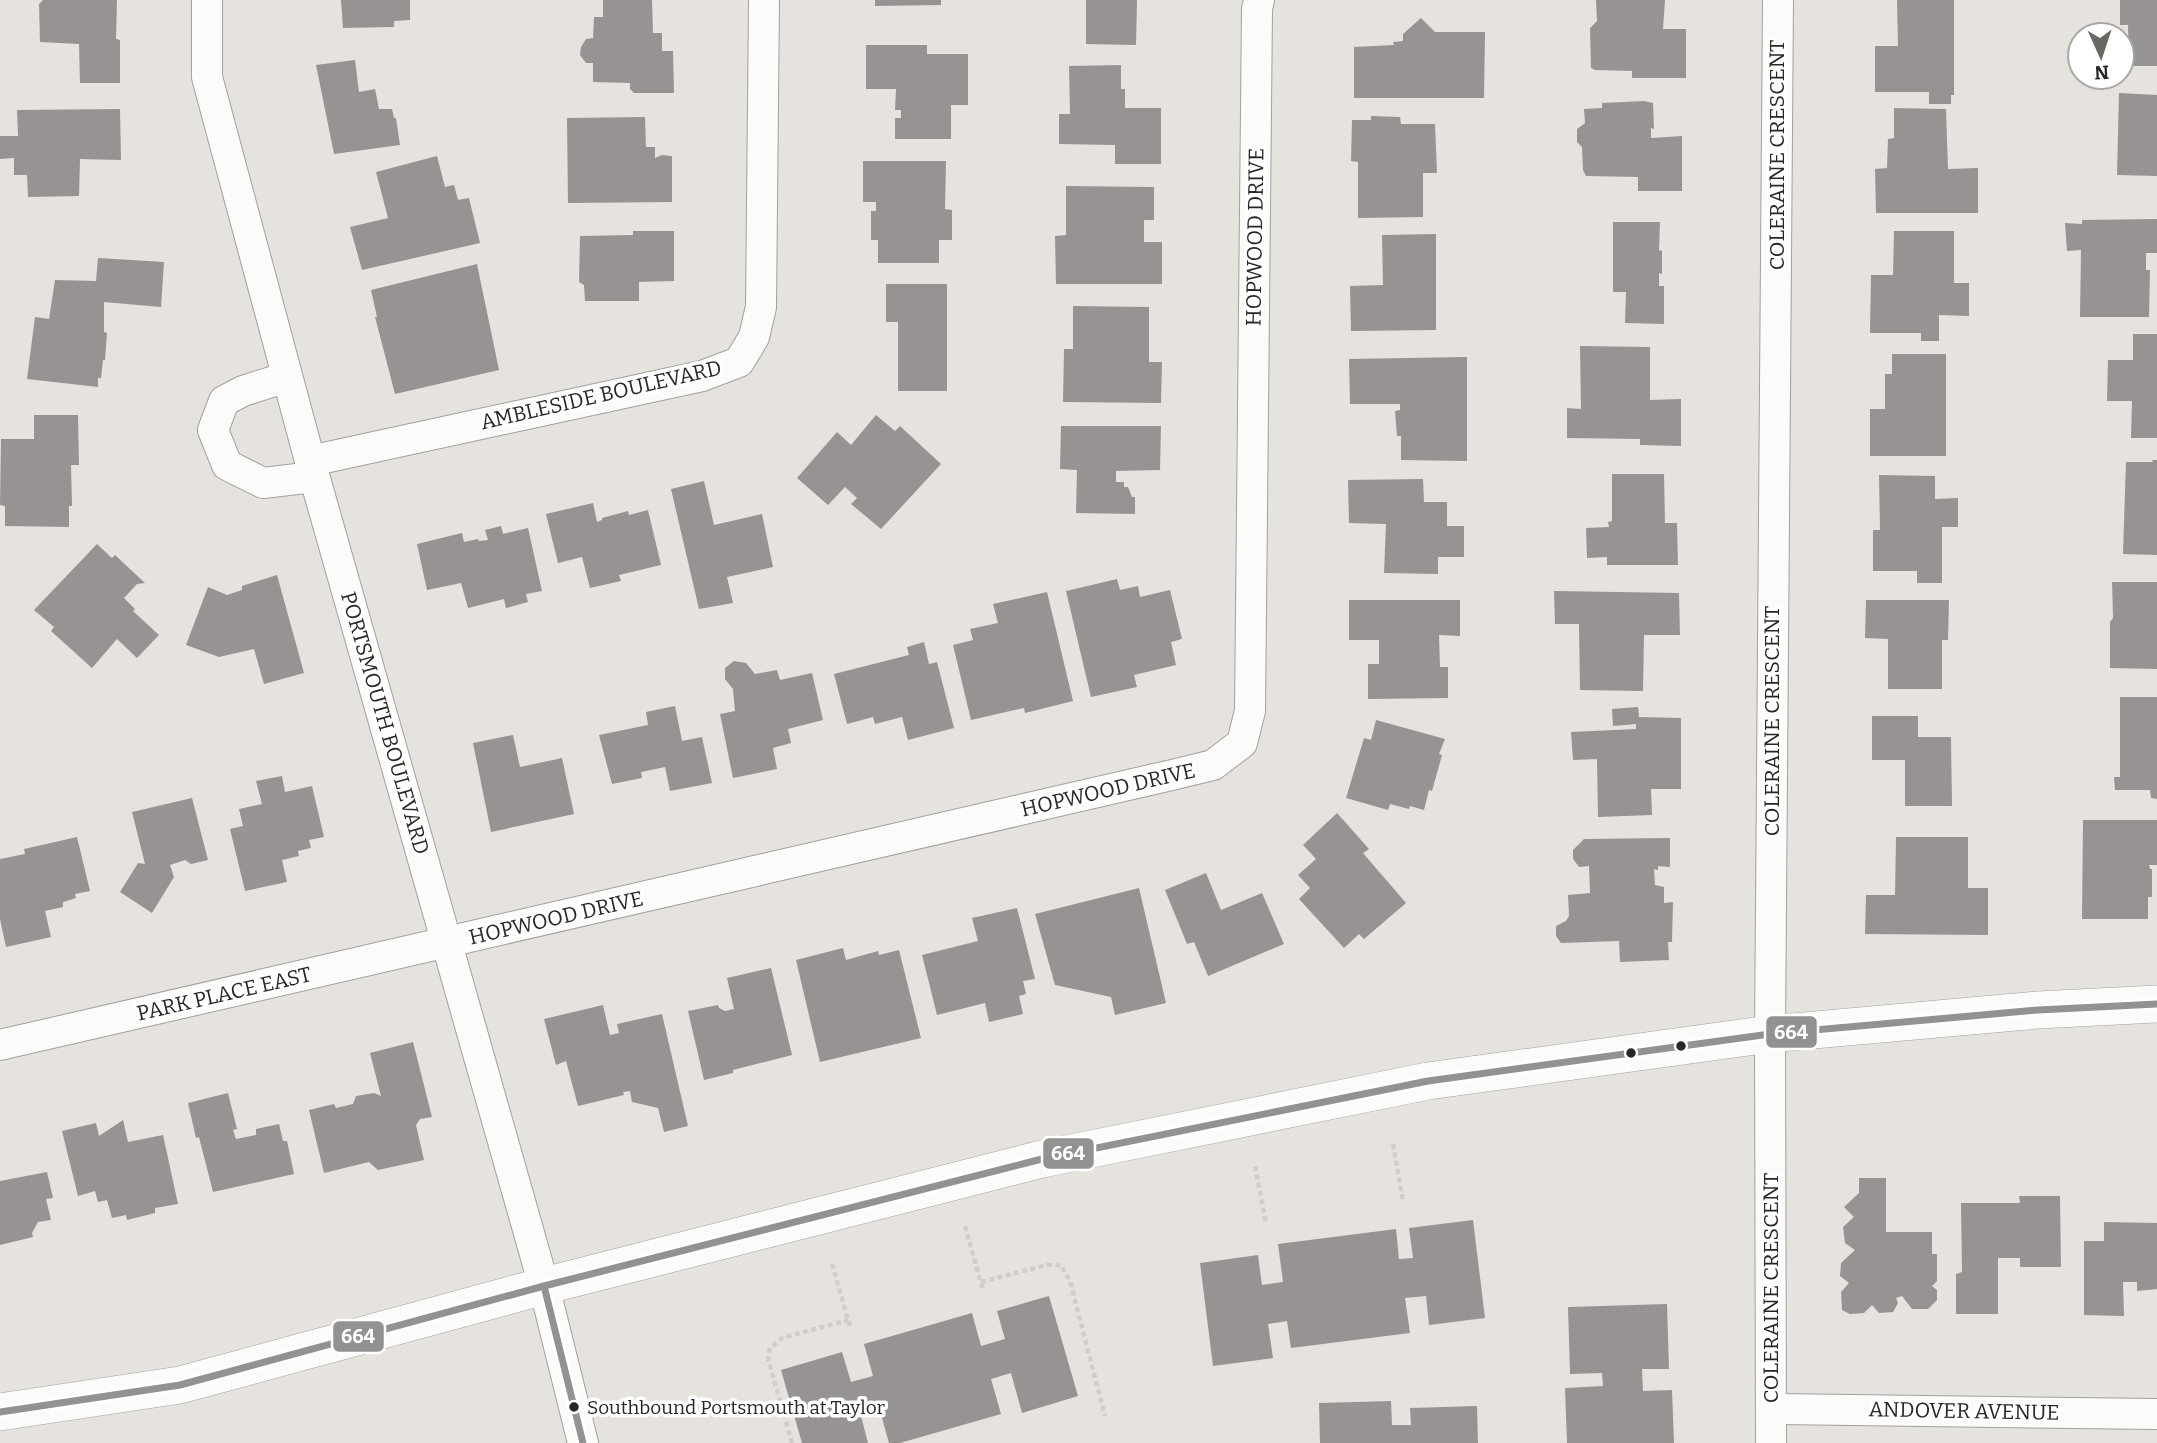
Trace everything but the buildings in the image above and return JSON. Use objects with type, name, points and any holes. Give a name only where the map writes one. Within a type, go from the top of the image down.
[{"type":"street","name":"PORTSMOUTH BOULEVARD","points":[[207,0],[207,77],[312,469],[544,1286],[583,1443]]},
{"type":"street","name":"AMBLESIDE BOULEVARD","points":[[287,377],[243,391],[224,401],[213,430],[227,465],[263,483],[702,376],[739,362],[754,337],[761,307],[764,0]]},
{"type":"street","name":"HOPWOOD DRIVE","points":[[448,943],[1213,765],[1242,743],[1250,711],[1259,0]]},
{"type":"street","name":"COLERAINE CRESCENT","points":[[1771,1443],[1770,1034],[1778,0]]},
{"type":"street","name":"PARK PLACE EAST","points":[[0,1045],[448,943]]},
{"type":"street","points":[[0,1412],[180,1385],[544,1286],[1042,1159],[1428,1082],[1770,1034],[2038,1010],[2157,1004]]},
{"type":"street","name":"ANDOVER AVENUE","points":[[1772,1409],[2157,1414]]},
{"type":"path","points":[[1392,1143],[1403,1201]]},
{"type":"path","points":[[1255,1166],[1266,1223]]},
{"type":"path","points":[[965,1226],[983,1290]]},
{"type":"path","points":[[832,1264],[850,1327]]},
{"type":"path","points":[[981,1282],[1047,1265],[1061,1265],[1070,1282],[1105,1416]]},
{"type":"path","points":[[792,1443],[768,1359],[770,1348],[782,1338],[848,1320]]},
{"type":"transit line","name":"664","points":[[0,1412],[180,1385],[544,1286],[1042,1159],[1428,1081],[1770,1034],[2038,1010],[2157,1004]]},
{"type":"transit line","name":"664","points":[[544,1286],[583,1443]]},
{"type":"place","name":"Southbound Portsmouth at Taylor","points":[[574,1407]]}]
